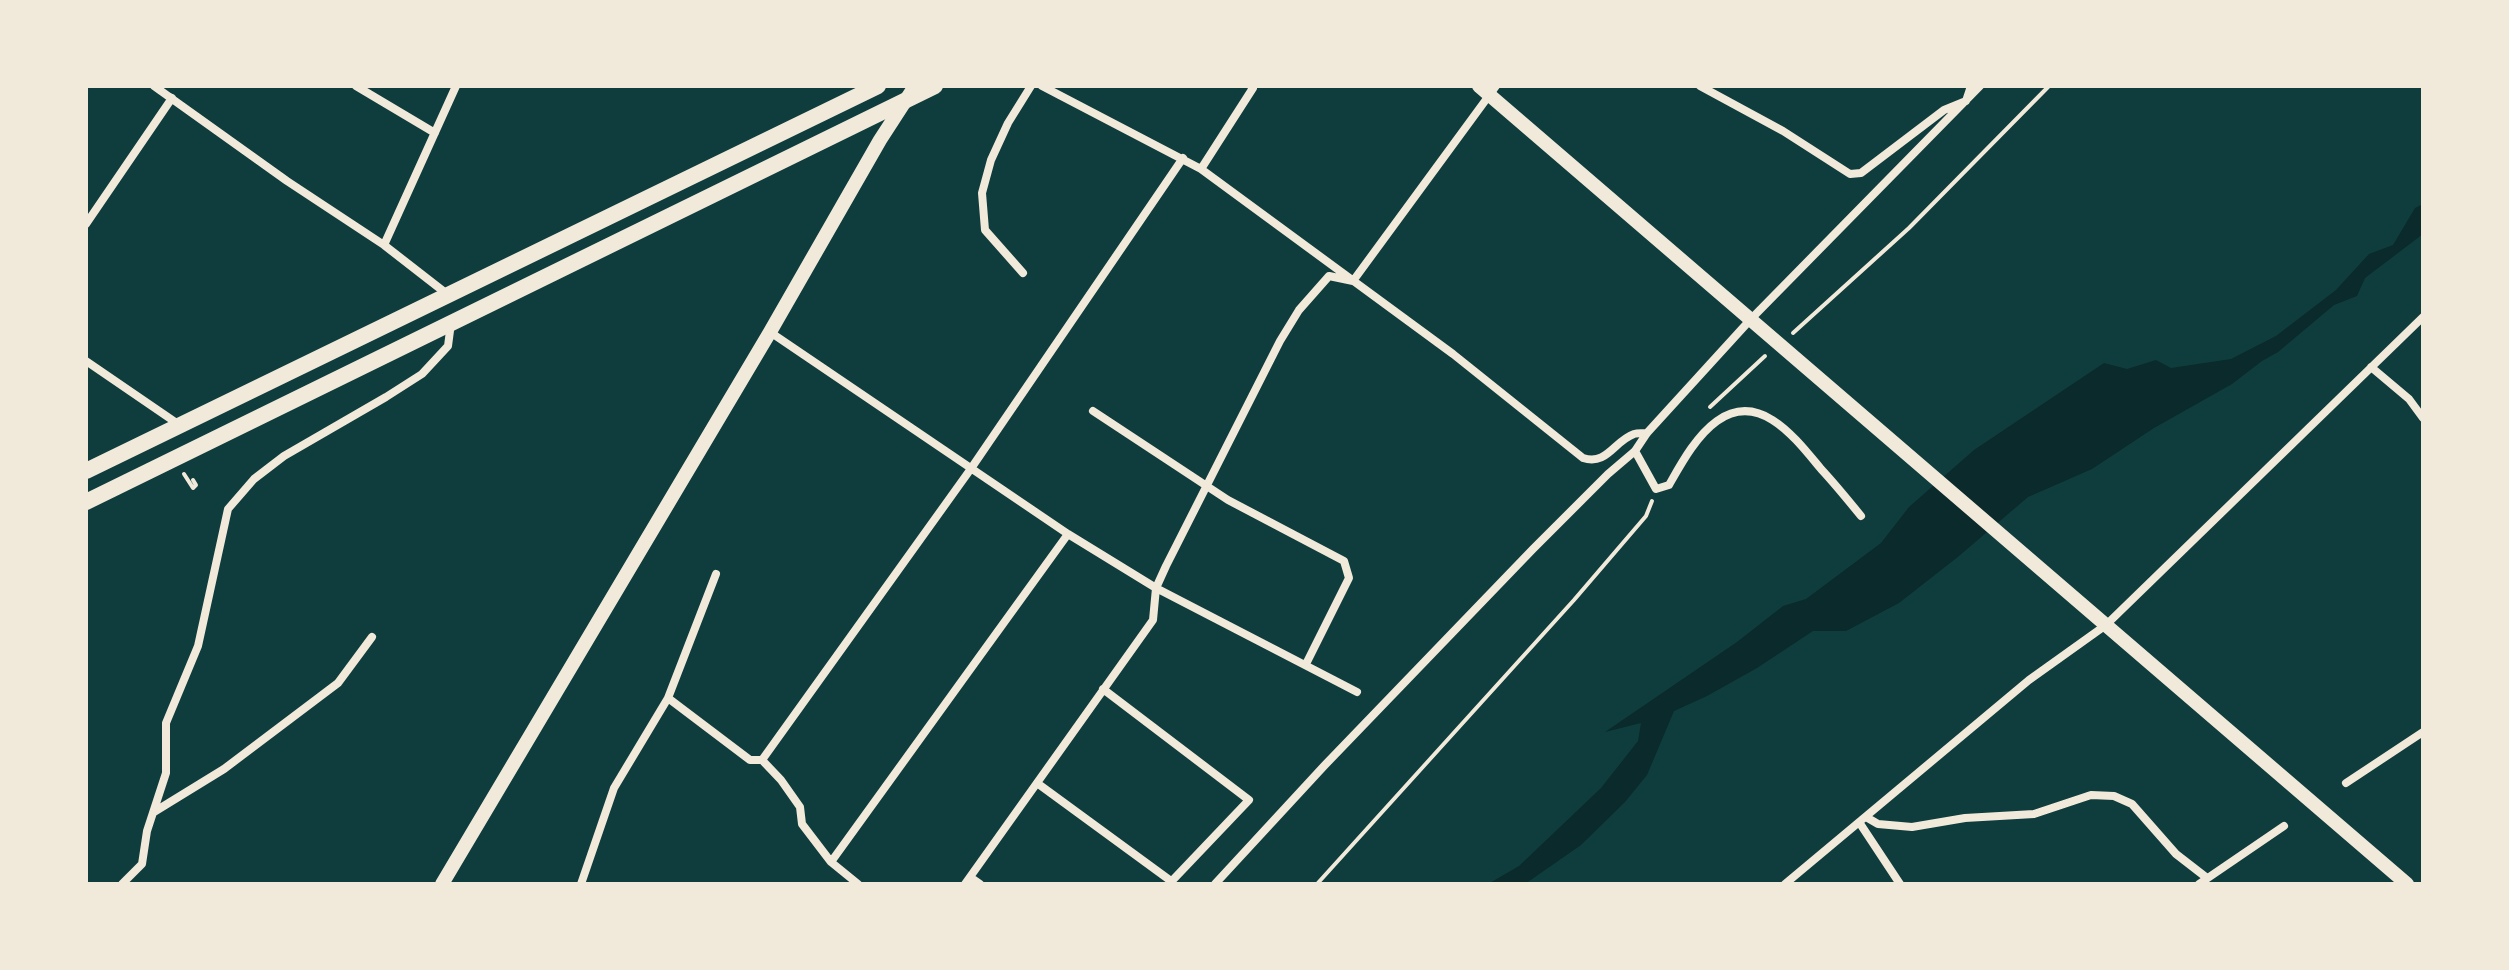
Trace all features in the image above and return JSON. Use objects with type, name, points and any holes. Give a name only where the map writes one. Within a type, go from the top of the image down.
[{"type":"main road","points":[[86,471],[878,86]]},
{"type":"main road","points":[[86,502],[935,86]]},
{"type":"street","points":[[154,86],[287,181],[384,245],[447,294]]},
{"type":"street","points":[[356,86],[435,133]]},
{"type":"street","points":[[384,245],[456,86]]},
{"type":"street","points":[[442,884],[915,86]]},
{"type":"street","points":[[1023,273],[985,230],[982,193],[991,160],[1008,123],[1031,86]]},
{"type":"street","points":[[1042,86],[1183,158],[1249,202],[1453,354],[1583,458],[1602,458],[1634,433],[1647,433]]},
{"type":"street","points":[[1201,169],[1253,88],[1251,86]]},
{"type":"street","points":[[1700,86],[1783,131],[1850,174],[1861,173],[1944,110],[1966,101],[1971,86]]},
{"type":"street","points":[[1215,884],[1533,549],[1635,451],[1647,433],[1980,86]]},
{"type":"street","points":[[1353,281],[1488,89],[2407,884]]},
{"type":"street","points":[[86,224],[172,98]]},
{"type":"street","points":[[762,760],[970,470],[1183,158]]},
{"type":"street","points":[[980,884],[967,880],[1153,620],[1156,588],[1280,341],[1299,310],[1329,276],[1353,281]]},
{"type":"street","points":[[1785,884],[2029,680],[2106,625],[2423,317]]},
{"type":"street","points":[[122,884],[142,864],[147,831],[166,773],[166,723],[198,646],[228,509],[254,479],[284,456],[422,374],[448,346],[452,323]]},
{"type":"street","points":[[770,332],[970,470],[1156,588],[1357,692]]},
{"type":"street","points":[[86,361],[181,426]]},
{"type":"street","points":[[2371,367],[2409,399],[2423,418]]},
{"type":"street","points":[[1093,411],[1228,500],[1344,561],[1349,578],[1306,664]]},
{"type":"street","points":[[1635,451],[1656,489],[1669,485],[1685,457],[1715,422],[1735,412],[1759,413],[1787,428],[1861,516]]},
{"type":"street","points":[[831,862],[1068,534]]},
{"type":"street","points":[[581,884],[614,788],[668,698],[716,574]]},
{"type":"street","points":[[153,812],[224,769],[338,683],[372,637]]},
{"type":"street","points":[[1037,783],[1170,883],[1249,800],[1103,689]]},
{"type":"street","points":[[668,698],[750,760],[762,760],[800,807],[802,824],[831,862],[858,884]]},
{"type":"street","points":[[2346,783],[2423,732]]},
{"type":"street","points":[[1862,819],[1878,824],[1912,827],[1965,818],[2034,814],[2091,795],[2114,796],[2132,804],[2203,881],[2284,826]]},
{"type":"street","points":[[1862,819],[1900,884]]},
{"type":"water","points":[[2423,204],[2423,234],[2365,278],[2357,296],[2334,305],[2278,352],[2232,384],[2154,428],[2092,469],[2028,497],[1899,603],[1846,631],[1813,631],[1757,668],[1674,711],[1647,775],[1625,802],[1581,845],[1525,884],[1488,884],[1519,866],[1601,788],[1638,741],[1641,723],[1605,732],[1737,642],[1783,606],[1806,599],[1881,543],[1909,507],[1974,450],[2104,363],[2127,369],[2156,360],[2171,368],[2231,359],[2276,336],[2336,290],[2369,254],[2393,245],[2415,208]]}]
